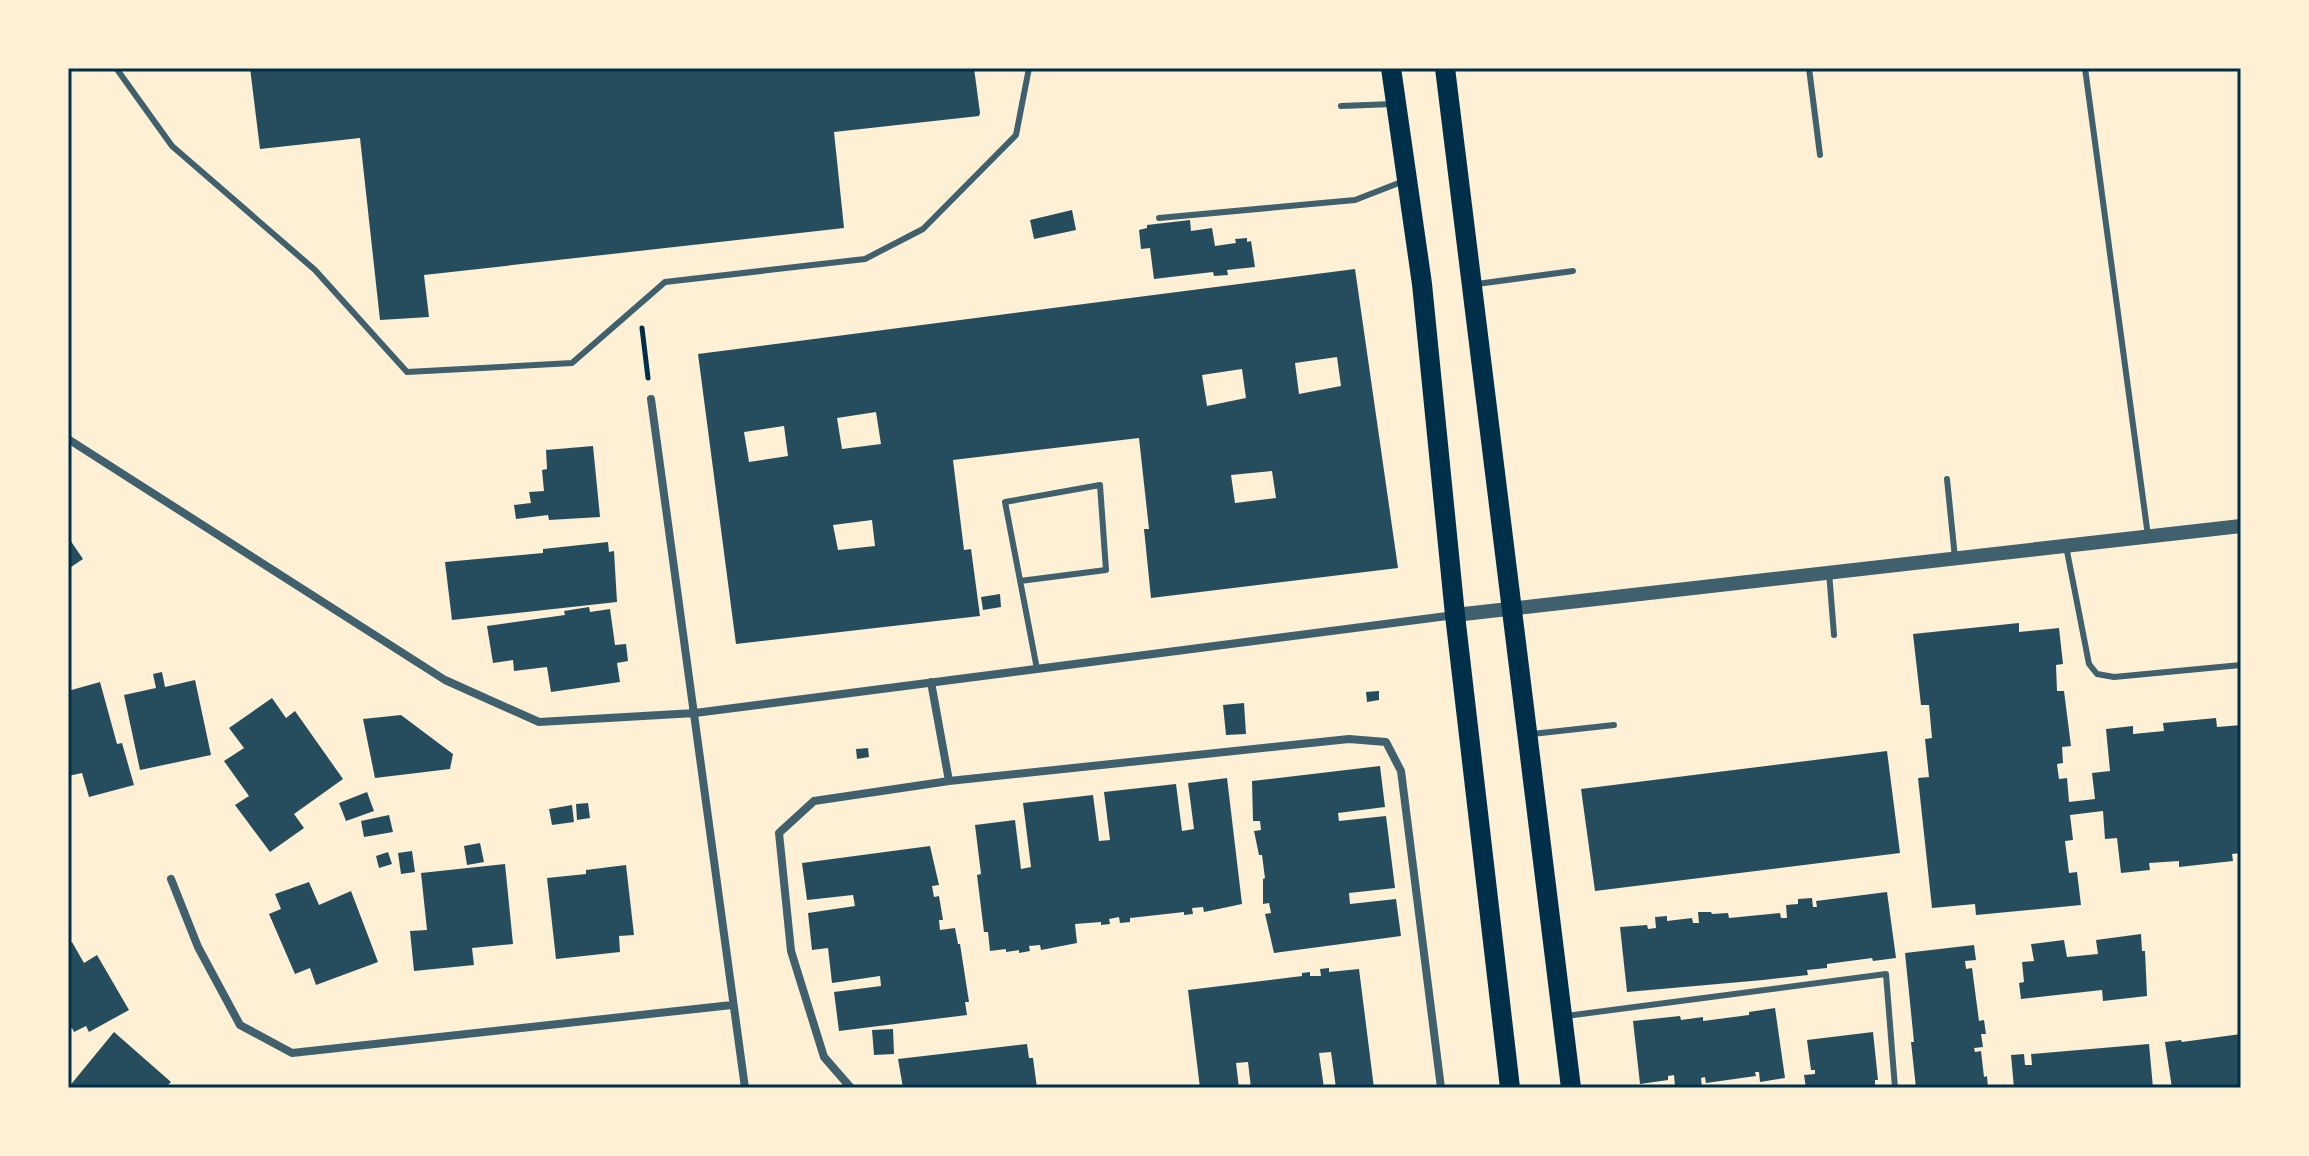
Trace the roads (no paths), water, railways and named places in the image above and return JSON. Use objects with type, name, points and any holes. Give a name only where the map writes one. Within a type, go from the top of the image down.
[{"type":"main road","points":[[1391,68],[1422,284],[1455,615],[1510,1088]]},
{"type":"main road","points":[[1445,68],[1571,1088]]},
{"type":"street","points":[[651,399],[745,1088]]},
{"type":"street","points":[[68,439],[445,680],[539,722],[695,713],[1513,607],[2241,526]]},
{"type":"street","points":[[931,682],[949,781]]},
{"type":"street","points":[[851,1088],[824,1057],[791,951],[779,833],[814,801],[949,781],[1349,739],[1386,742],[1401,771],[1441,1088]]},
{"type":"street","points":[[171,879],[198,947],[240,1025],[292,1053],[732,1005]]},
{"type":"lane","points":[[116,68],[172,146],[315,270],[407,372],[572,363],[665,282],[865,259],[923,229],[1016,135],[1029,68]]},
{"type":"lane","points":[[1809,68],[1820,155]]},
{"type":"lane","points":[[2085,68],[2148,536]]},
{"type":"lane","points":[[1341,106],[1396,104]]},
{"type":"lane","points":[[1159,218],[1355,200],[1407,180]]},
{"type":"lane","points":[[1472,285],[1573,271]]},
{"type":"lane","points":[[1947,479],[1955,558]]},
{"type":"lane","points":[[1020,581],[1106,570],[1100,485],[1005,502],[1020,581],[1037,669]]},
{"type":"lane","points":[[2066,546],[2089,664],[2097,674],[2114,677],[2241,665]]},
{"type":"lane","points":[[1829,572],[1834,635]]},
{"type":"lane","points":[[1528,735],[1614,725]]},
{"type":"lane","points":[[1562,1016],[1886,974],[1895,1088]]}]
